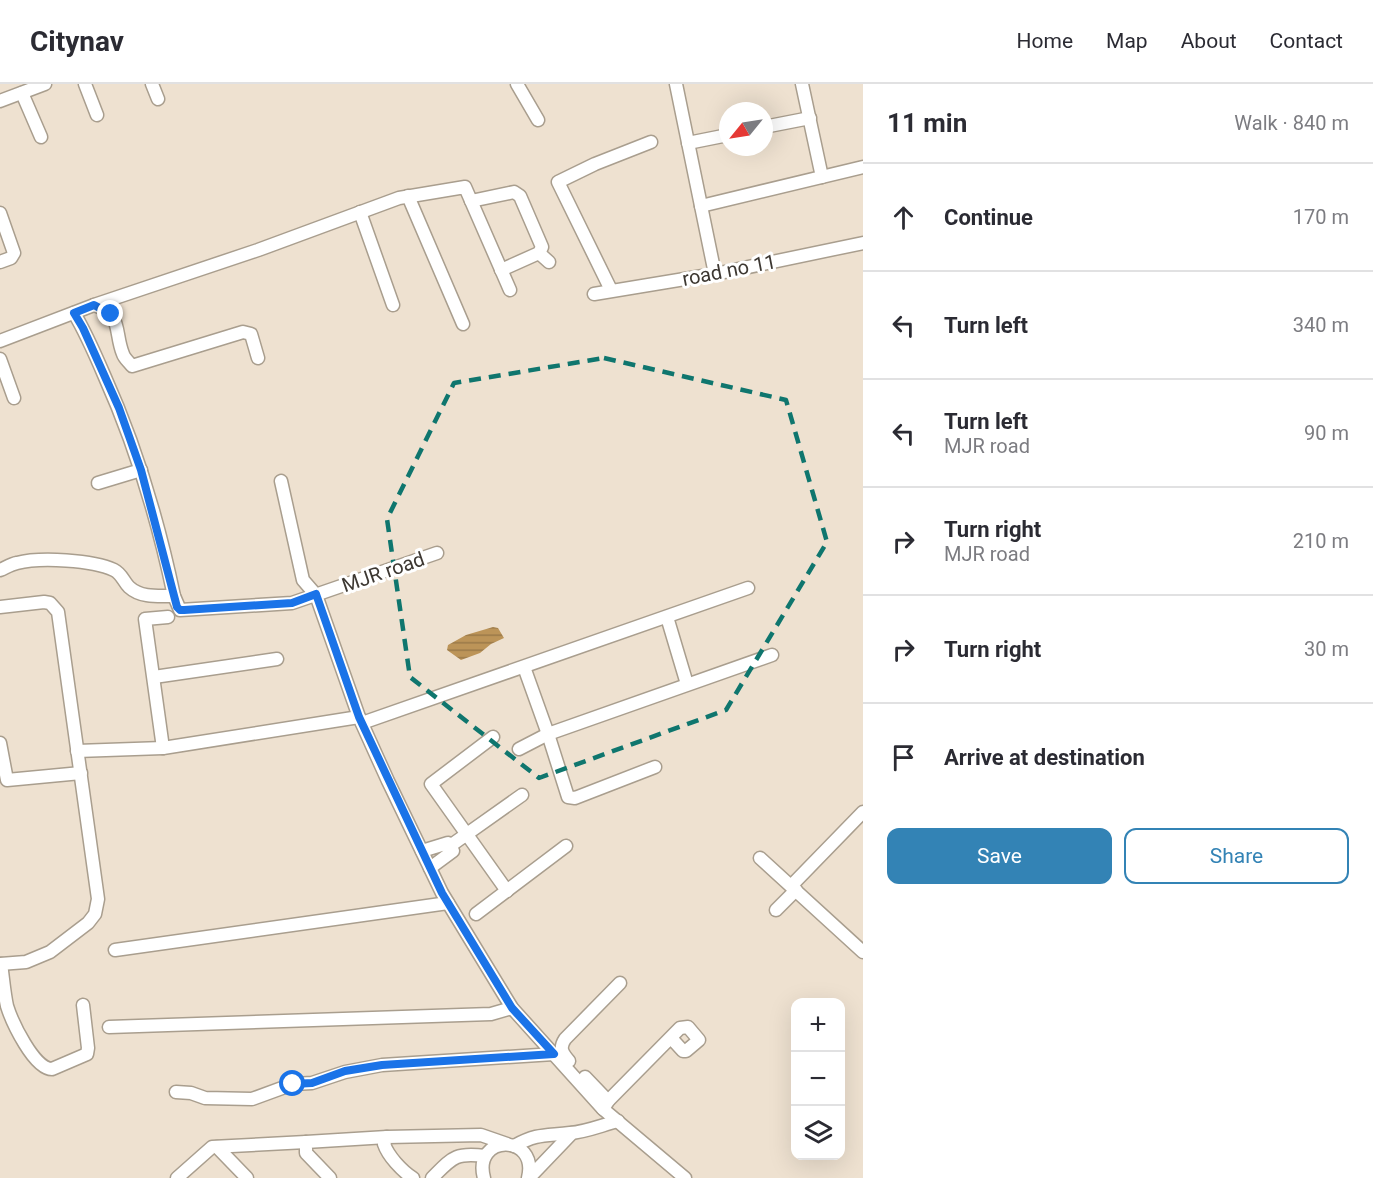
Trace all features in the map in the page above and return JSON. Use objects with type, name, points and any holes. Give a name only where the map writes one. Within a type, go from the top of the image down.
[{"type":"street","points":[[0,102],[45,84]]},
{"type":"street","points":[[85,84],[97,116]]},
{"type":"street","points":[[152,84],[158,99]]},
{"type":"street","points":[[517,84],[538,120]]},
{"type":"street","points":[[676,84],[715,274]]},
{"type":"street","points":[[802,84],[822,177]]},
{"type":"street","points":[[22,93],[41,136]]},
{"type":"street","points":[[773,125],[810,118]]},
{"type":"street","points":[[688,143],[719,137]]},
{"type":"street","points":[[611,290],[558,182],[595,164],[651,142]]},
{"type":"street","points":[[701,206],[863,167]]},
{"type":"street","points":[[0,341],[84,309],[408,196],[465,187],[510,290]]},
{"type":"street","points":[[471,201],[514,192],[520,196],[542,247],[539,253],[501,270]]},
{"type":"street","points":[[408,196],[463,324]]},
{"type":"street","points":[[360,212],[393,305]]},
{"type":"street","points":[[0,213],[14,253],[11,258],[0,262]]},
{"type":"street","name":"road no 11","points":[[594,294],[715,274],[863,243]]},
{"type":"street","points":[[539,253],[549,262]]},
{"type":"street","points":[[84,309],[111,314],[117,325],[123,355],[132,366],[243,332],[251,334],[258,358]]},
{"type":"street","points":[[0,570],[16,563],[63,560],[115,570],[127,585],[143,595],[174,596],[141,470],[119,408],[83,328],[84,309]]},
{"type":"street","points":[[0,359],[14,398]]},
{"type":"street","points":[[98,483],[141,470]]},
{"type":"street","points":[[281,481],[303,580],[316,594],[361,720],[388,781],[448,903],[512,1008],[605,1105]]},
{"type":"street","name":"MJR road","points":[[174,596],[180,610],[292,603],[437,553]]},
{"type":"street","points":[[77,751],[163,748],[361,720],[524,667],[748,588]]},
{"type":"street","points":[[0,607],[44,602],[50,603],[58,612],[98,899],[95,914],[88,923],[50,952],[26,962],[1,964],[12,1021],[37,1061],[46,1069],[52,1069],[87,1054],[82,1005]]},
{"type":"street","points":[[163,748],[145,619],[168,617]]},
{"type":"street","points":[[667,617],[687,684]]},
{"type":"street","points":[[519,749],[548,734],[772,655]]},
{"type":"street","points":[[154,677],[277,659]]},
{"type":"street","points":[[524,667],[568,797],[571,799],[656,767]]},
{"type":"street","points":[[493,738],[431,784],[507,891]]},
{"type":"street","points":[[0,743],[8,780],[81,773]]},
{"type":"street","points":[[450,846],[468,836],[522,795]]},
{"type":"street","points":[[776,910],[793,888],[863,812]]},
{"type":"street","points":[[422,852],[448,843],[453,851],[430,868]]},
{"type":"street","points":[[476,914],[566,846]]},
{"type":"street","points":[[760,858],[863,952]]},
{"type":"street","points":[[115,950],[448,903]]},
{"type":"street","points":[[620,983],[562,1044],[561,1050],[618,1121],[685,1178]]},
{"type":"street","points":[[109,1027],[491,1014],[512,1008]]},
{"type":"street","points":[[605,1105],[672,1039]]},
{"type":"street","points":[[176,1092],[191,1093],[205,1098],[252,1099],[293,1084],[312,1083],[345,1071],[382,1065],[554,1054]]},
{"type":"street","points":[[484,1178],[482,1169],[485,1156],[492,1148],[511,1145],[542,1134],[572,1133],[618,1121]]},
{"type":"street","points":[[528,1178],[572,1133]]},
{"type":"street","points":[[177,1178],[207,1151],[217,1147],[387,1137],[481,1135],[521,1149],[530,1162],[528,1178]]},
{"type":"street","points":[[387,1137],[384,1144],[387,1150],[405,1173],[413,1178]]},
{"type":"street","points":[[306,1142],[306,1153],[330,1178]]},
{"type":"street","points":[[217,1147],[247,1178]]},
{"type":"street","points":[[432,1178],[452,1157],[485,1156]]},
{"type":"highlighted area","points":[[604,358],[786,400],[827,542],[726,710],[539,778],[410,677],[387,519],[454,383]]},
{"type":"shaded area","points":[[493,627],[498,628],[504,638],[491,644],[480,653],[461,660],[447,650],[448,645],[466,635]]},
{"type":"route","points":[[111,314],[94,305],[74,313],[119,408],[141,470],[177,607],[184,610],[292,603],[316,594],[359,717],[442,893],[512,1008],[554,1054],[382,1065],[345,1071],[312,1083],[293,1084]]}]
